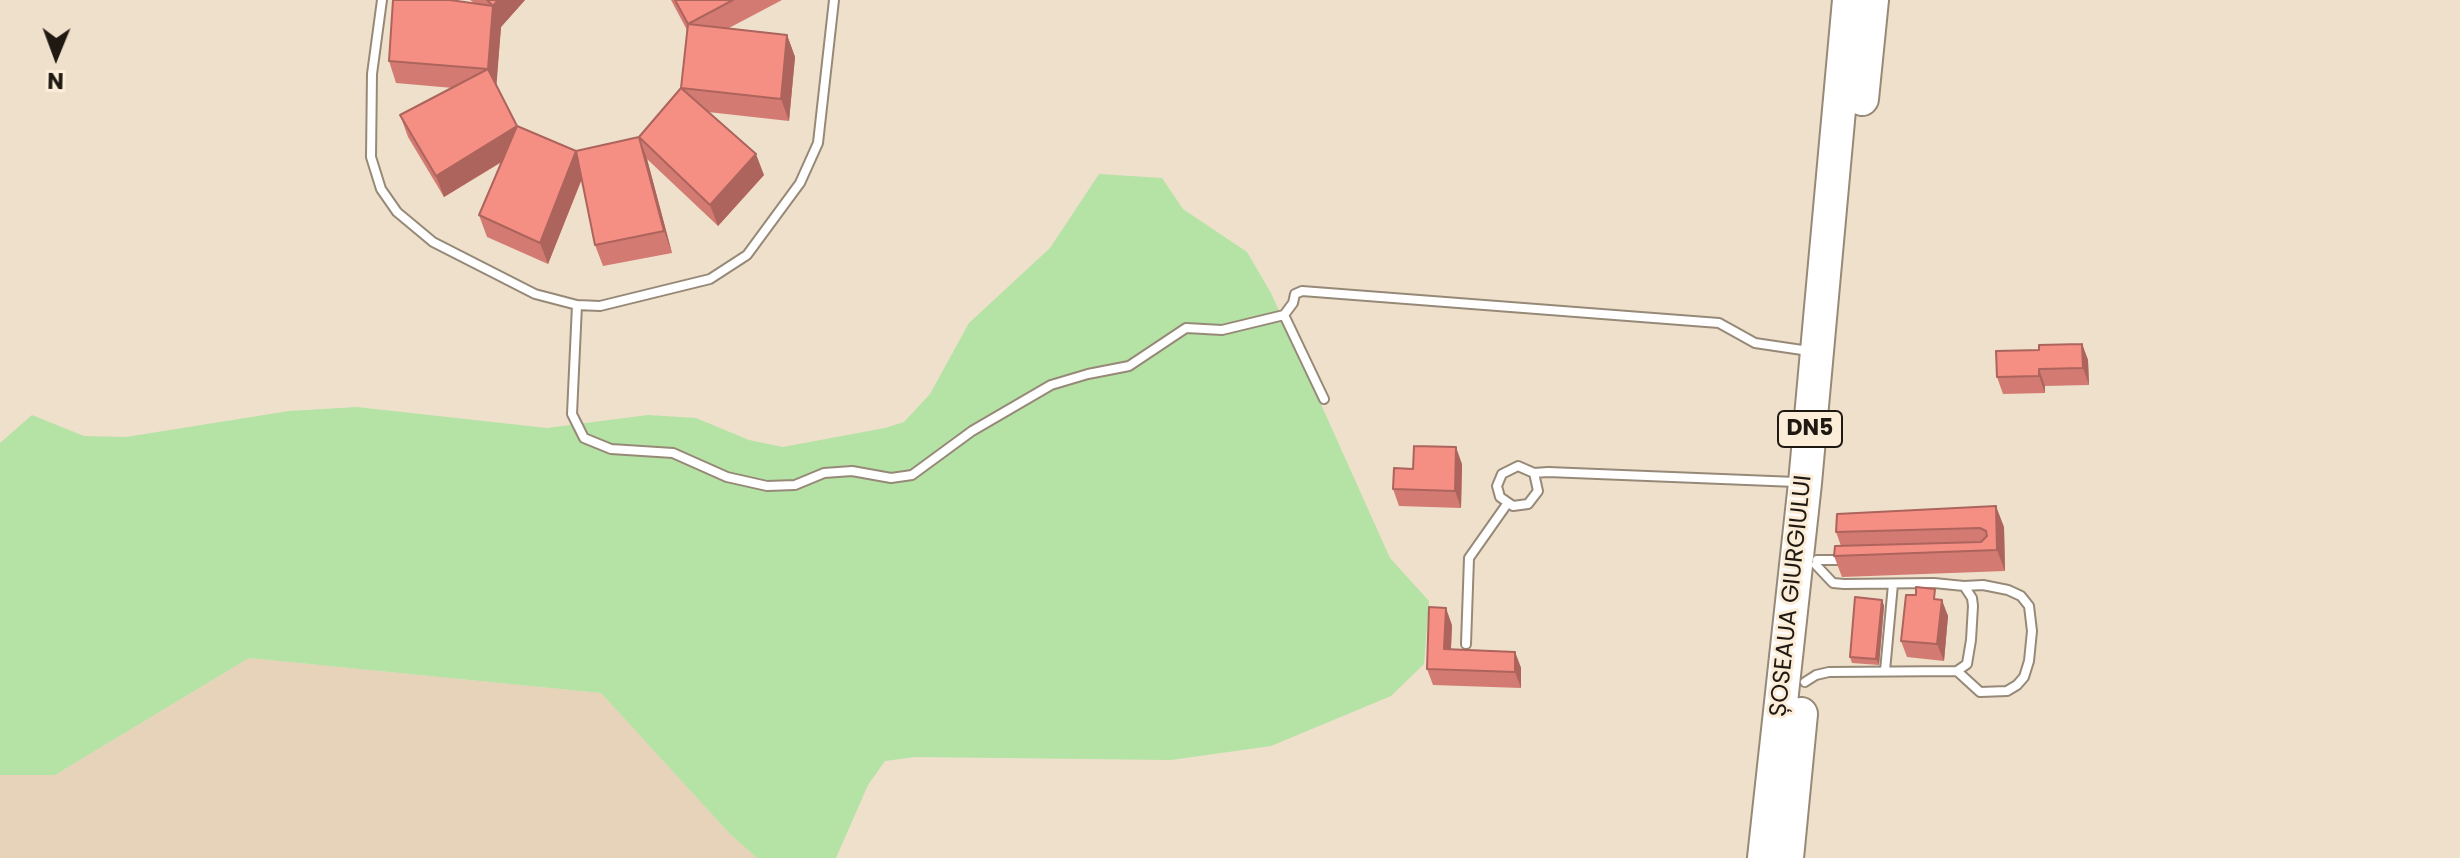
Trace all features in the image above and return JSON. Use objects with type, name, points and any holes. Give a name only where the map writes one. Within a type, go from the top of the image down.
[{"type":"highway","name":"ȘOSEAUA GIURGIULUI","points":[[1764,858],[1805,483],[1849,0]]},
{"type":"highway","name":"ȘOSEAUA GIURGIULUI","points":[[1787,858],[1872,0]]},
{"type":"lane","points":[[382,0],[372,88],[371,157],[381,189],[397,212],[433,242],[535,294],[577,305],[600,306],[710,279],[747,255],[800,183],[818,143],[834,0]]},
{"type":"lane","points":[[577,305],[572,414],[584,438],[611,449],[673,453],[727,477],[767,486],[795,485],[824,473],[852,471],[891,478],[912,475],[972,431],[1051,385],[1129,366],[1186,328],[1222,330],[1284,315],[1293,303],[1295,294],[1302,291],[1719,323],[1755,343],[1817,352]]},
{"type":"lane","points":[[1284,315],[1324,399]]},
{"type":"lane","points":[[1534,473],[1538,484],[1536,497],[1522,507],[1507,504],[1500,497],[1497,486],[1502,474],[1518,466],[1534,473],[1805,483]]},
{"type":"lane","points":[[1466,644],[1469,558],[1507,504]]},
{"type":"lane","points":[[1817,563],[1857,559]]},
{"type":"lane","points":[[1817,563],[1833,583],[1983,585],[2021,596],[2029,606],[2032,631],[2024,677],[2007,691],[1980,692],[1957,671]]},
{"type":"lane","points":[[1885,671],[1893,584]]},
{"type":"lane","points":[[1805,682],[1829,672],[1957,671],[1967,664],[1971,640],[1972,598],[1964,586]]},
{"type":"shaded area","points":[[249,658],[601,693],[730,834],[757,858],[0,858],[0,775],[55,775]]},
{"type":"green space","points":[[1099,174],[1162,178],[1183,209],[1247,252],[1271,293],[1390,558],[1429,601],[1424,664],[1391,696],[1271,746],[1171,760],[915,757],[885,761],[868,785],[836,858],[757,858],[730,834],[601,693],[249,658],[55,775],[0,775],[0,443],[32,415],[84,436],[126,437],[289,411],[357,407],[547,428],[648,415],[696,418],[749,440],[783,447],[885,428],[904,422],[930,394],[969,323],[1050,248]]},
{"type":"building","points":[[393,0],[450,0],[493,6],[488,69],[389,61]]},
{"type":"building","points":[[675,0],[733,0],[688,24]]},
{"type":"building","points":[[688,24],[787,35],[781,99],[681,88]]},
{"type":"building","points":[[488,69],[517,126],[436,176],[400,115]]},
{"type":"building","points":[[681,88],[756,154],[710,205],[639,137]]},
{"type":"building","points":[[517,126],[576,151],[540,243],[479,215]]},
{"type":"building","points":[[639,137],[664,231],[595,245],[576,151]]},
{"type":"building","points":[[2082,344],[2083,368],[2039,369],[2039,376],[1997,377],[1996,351],[2039,350],[2039,345]]},
{"type":"building","points":[[1414,446],[1456,447],[1455,491],[1393,489],[1394,468],[1413,469]]},
{"type":"building","points":[[1996,506],[1997,550],[1834,556],[1835,546],[1981,542],[1987,536],[1986,531],[1980,528],[1836,532],[1837,514]]},
{"type":"building","points":[[1916,587],[1935,589],[1934,599],[1942,600],[1937,644],[1901,641],[1906,595],[1916,595]]},
{"type":"building","points":[[1855,597],[1882,600],[1876,659],[1850,657]]},
{"type":"building","points":[[1429,607],[1446,608],[1444,649],[1515,652],[1515,672],[1427,669]]}]
